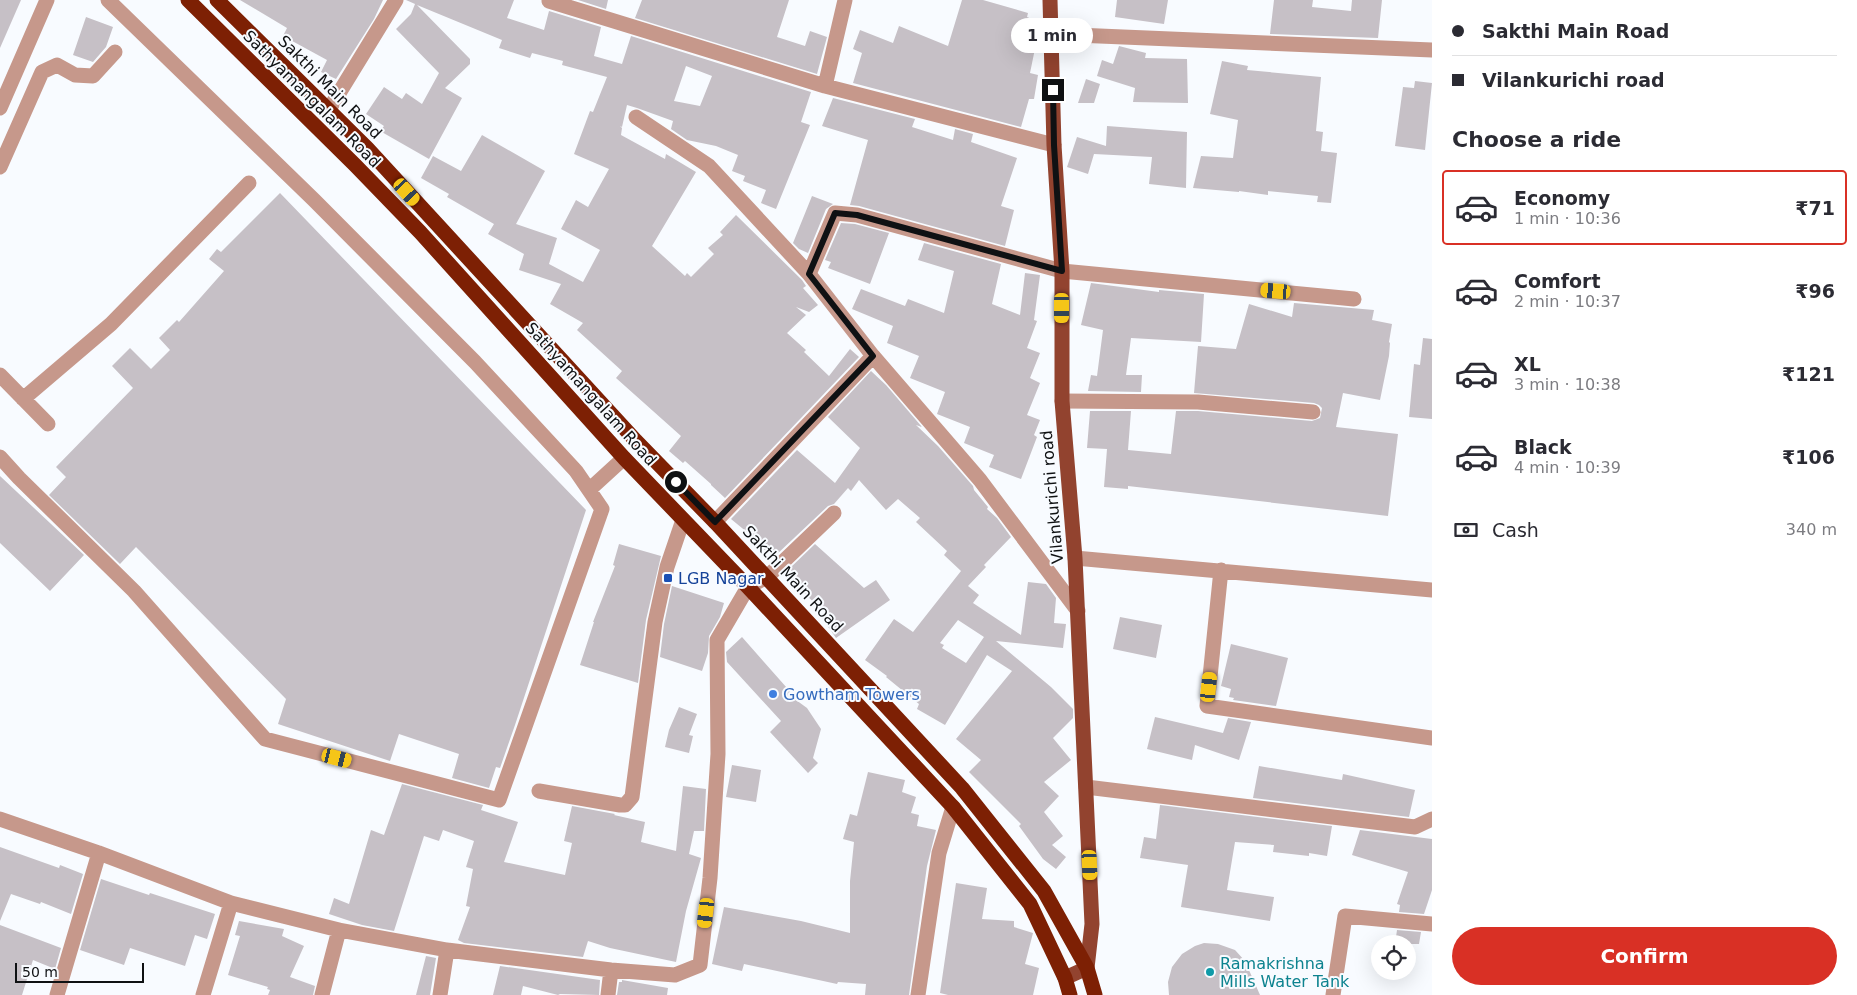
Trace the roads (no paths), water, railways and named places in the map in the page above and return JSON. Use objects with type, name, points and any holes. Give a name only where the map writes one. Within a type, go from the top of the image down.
[{"type":"highway","name":"Sathyamangalam Road","points":[[188,0],[420,232],[624,458],[748,587],[953,807],[1030,904],[1065,978],[1070,995]]},
{"type":"highway","name":"Sakthi Main Road","points":[[217,0],[366,148],[636,441],[767,577],[962,788],[1044,891],[1087,968],[1095,995]]},
{"type":"main road","name":"Vilankurichi road","points":[[1050,0],[1054,145],[1062,271],[1062,401],[1075,558],[1092,924],[1087,968]]},
{"type":"main road","points":[[1065,978],[1087,968]]},
{"type":"street","points":[[0,108],[47,0]]},
{"type":"street","points":[[0,457],[134,591],[266,739],[499,800],[602,509],[576,472],[468,355],[314,200],[108,0]]},
{"type":"street","points":[[328,111],[396,0]]},
{"type":"street","points":[[825,86],[846,0]]},
{"type":"street","points":[[548,1],[825,86],[1054,145]]},
{"type":"street","points":[[1052,34],[1432,50]]},
{"type":"street","points":[[0,167],[42,72],[57,65],[76,75],[93,76],[115,52]]},
{"type":"street","points":[[636,117],[709,166],[809,274],[873,356],[980,480],[1078,611]]},
{"type":"street","points":[[23,399],[111,324],[249,183]]},
{"type":"street","points":[[809,274],[835,213],[857,215],[1062,271],[1354,299]]},
{"type":"street","points":[[715,522],[873,356]]},
{"type":"street","points":[[0,375],[48,424]]},
{"type":"street","points":[[1062,401],[1198,402],[1313,412]]},
{"type":"street","points":[[589,490],[624,458]]},
{"type":"street","points":[[0,819],[99,853],[231,904],[339,930],[447,950],[611,970],[675,975],[700,965],[710,878],[718,754],[717,640],[748,587],[767,577],[834,513]]},
{"type":"street","points":[[539,791],[620,805],[625,804],[632,796],[654,622],[667,567],[684,520]]},
{"type":"street","points":[[1075,558],[1432,590]]},
{"type":"street","points":[[1221,570],[1207,706],[1432,738]]},
{"type":"street","points":[[1086,787],[1416,827],[1432,819]]},
{"type":"street","points":[[918,995],[939,853],[953,807]]},
{"type":"street","points":[[57,995],[99,853]]},
{"type":"street","points":[[203,995],[231,904]]},
{"type":"street","points":[[1333,995],[1345,916],[1432,924]]},
{"type":"street","points":[[322,995],[339,930]]},
{"type":"street","points":[[440,995],[447,950]]},
{"type":"street","points":[[608,995],[611,970]]},
{"type":"place","name":"LGB Nagar","points":[[668,578]]},
{"type":"place","name":"Gowtham Towers","points":[[773,694]]},
{"type":"place","name":"Ramakrishna Mills Water Tank","points":[[1210,972]]}]
